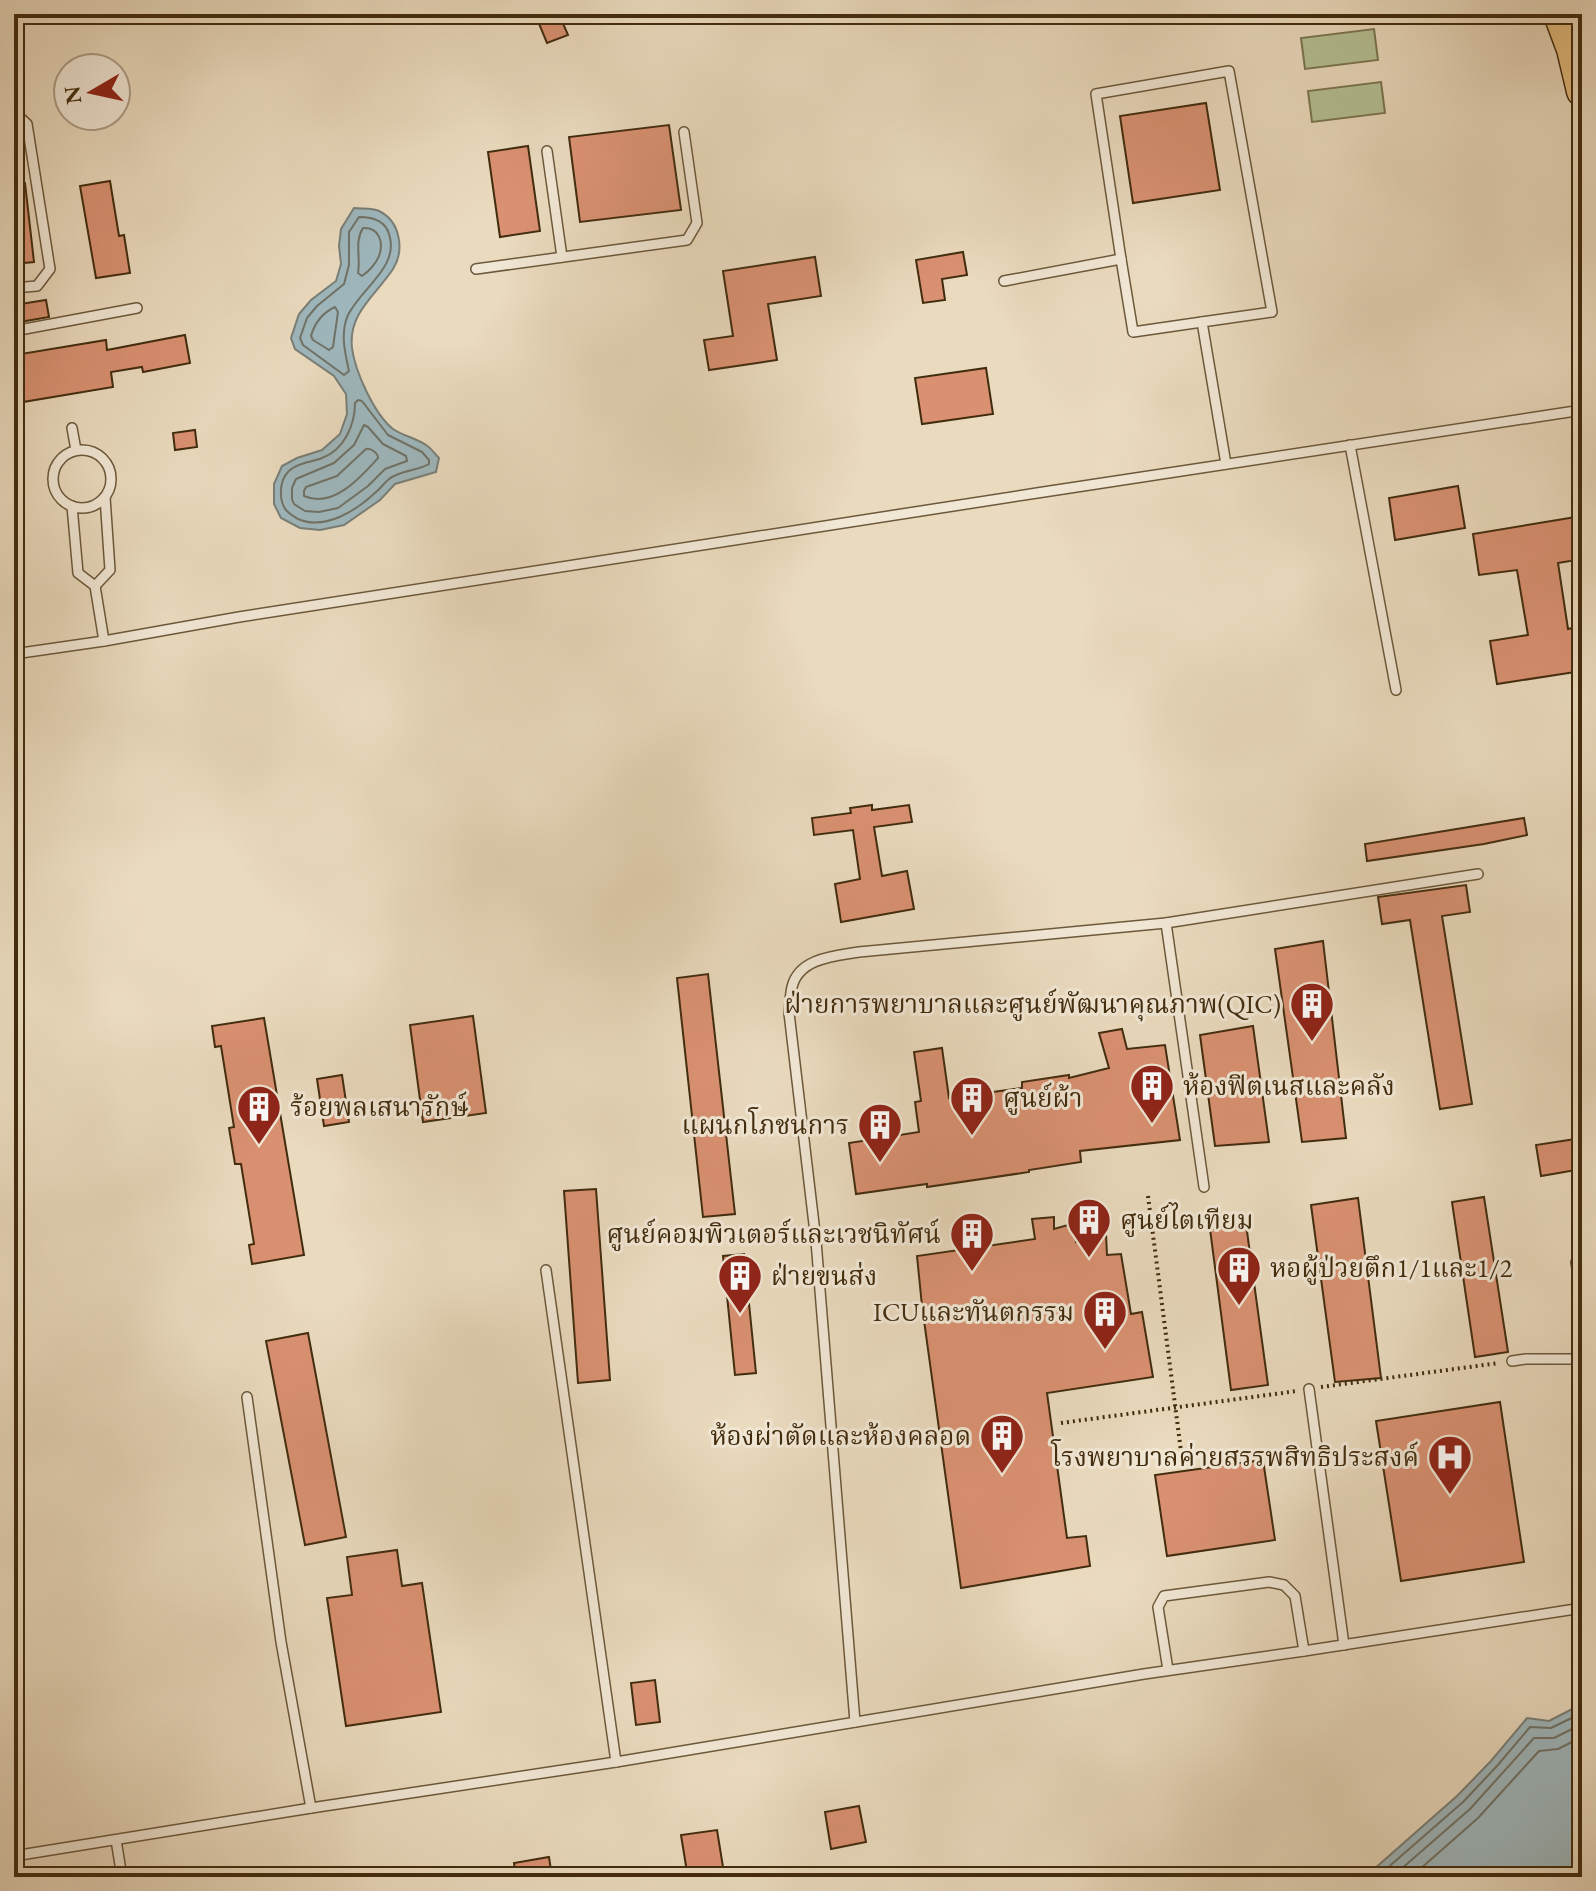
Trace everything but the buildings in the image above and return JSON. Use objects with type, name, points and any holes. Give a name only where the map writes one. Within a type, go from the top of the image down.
[{"type":"main road","points":[[1559,14],[1572,49],[1582,91]]},
{"type":"lane","points":[[1229,71],[1272,312],[1202,322],[1133,332],[1096,94],[1229,71]]},
{"type":"lane","points":[[14,112],[27,124],[50,269],[37,286],[14,288]]},
{"type":"lane","points":[[476,269],[687,240],[697,223],[684,132]]},
{"type":"lane","points":[[547,151],[562,257]]},
{"type":"lane","points":[[1004,281],[1121,259]]},
{"type":"lane","points":[[14,331],[137,308]]},
{"type":"lane","points":[[1202,322],[1226,464]]},
{"type":"lane","points":[[14,654],[1582,410]]},
{"type":"lane","points":[[72,428],[76,450]]},
{"type":"lane","points":[[1350,445],[1396,690]]},
{"type":"lane","points":[[76,450],[93,451],[101,456],[111,471],[105,497],[89,507],[72,506],[64,501],[54,485],[60,460],[76,450]]},
{"type":"lane","points":[[95,586],[110,570],[105,497]]},
{"type":"lane","points":[[72,506],[78,573],[95,586],[104,641]]},
{"type":"lane","points":[[855,1722],[816,1241],[789,1013],[792,984],[801,969],[823,958],[859,952],[1166,923],[1478,874]]},
{"type":"lane","points":[[1166,923],[1204,1187]]},
{"type":"lane","points":[[1582,1261],[1576,1262],[1582,1301]]},
{"type":"lane","points":[[546,1270],[616,1762]]},
{"type":"lane","points":[[1512,1361],[1582,1359]]},
{"type":"lane","points":[[1309,1389],[1344,1645]]},
{"type":"lane","points":[[247,1397],[281,1642],[311,1808]]},
{"type":"lane","points":[[1168,1670],[1158,1607],[1164,1596],[1269,1582],[1284,1585],[1295,1596],[1304,1651]]},
{"type":"lane","points":[[14,1856],[616,1762],[1168,1670],[1582,1608]]},
{"type":"lane","points":[[116,1840],[122,1877]]},
{"type":"path","points":[[1148,1196],[1182,1459]]},
{"type":"path","points":[[1061,1423],[1512,1361]]},
{"type":"green space","points":[[1374,29],[1378,60],[1305,69],[1301,38]]},
{"type":"green space","points":[[1381,82],[1385,113],[1312,122],[1308,91]]},
{"type":"water","points":[[354,208],[376,210],[386,216],[396,229],[399,245],[393,269],[365,305],[354,325],[352,348],[357,368],[366,392],[386,422],[393,429],[426,445],[439,458],[436,472],[395,484],[380,500],[344,525],[320,530],[300,528],[281,518],[274,504],[274,484],[282,466],[322,450],[340,434],[347,414],[346,394],[334,376],[295,349],[291,338],[299,314],[311,300],[336,281],[341,264],[341,229]]},
{"type":"water","points":[[1582,1704],[1582,1877],[1365,1877],[1457,1796],[1527,1718],[1549,1721]]},
{"type":"place","name":"ฝ่ายการพยาบาลและศูนย์พัฒนาคุณภาพ(QIC)","points":[[1312,1043]]},
{"type":"place","name":"ห้องฟิตเนสและคลัง","points":[[1152,1125]]},
{"type":"place","name":"ศูนย์ผ้า","points":[[972,1137]]},
{"type":"place","name":"ร้อยพลเสนารักษ์","points":[[259,1146]]},
{"type":"place","name":"แผนกโภชนการ","points":[[880,1164]]},
{"type":"place","name":"ศูนย์ไตเทียม","points":[[1089,1259]]},
{"type":"place","name":"ศูนย์คอมพิวเตอร์และเวชนิทัศน์","points":[[972,1273]]},
{"type":"place","name":"หอผู้ป่วยตึก1/1และ1/2","points":[[1239,1307]]},
{"type":"place","name":"ฝ่ายขนส่ง","points":[[740,1315]]},
{"type":"place","name":"ICUและทันตกรรม","points":[[1105,1351]]},
{"type":"place","name":"ห้องผ่าตัดและห้องคลอด","points":[[1002,1475]]},
{"type":"place","name":"โรงพยาบาลค่ายสรรพสิทธิประสงค์","points":[[1450,1496]]}]
